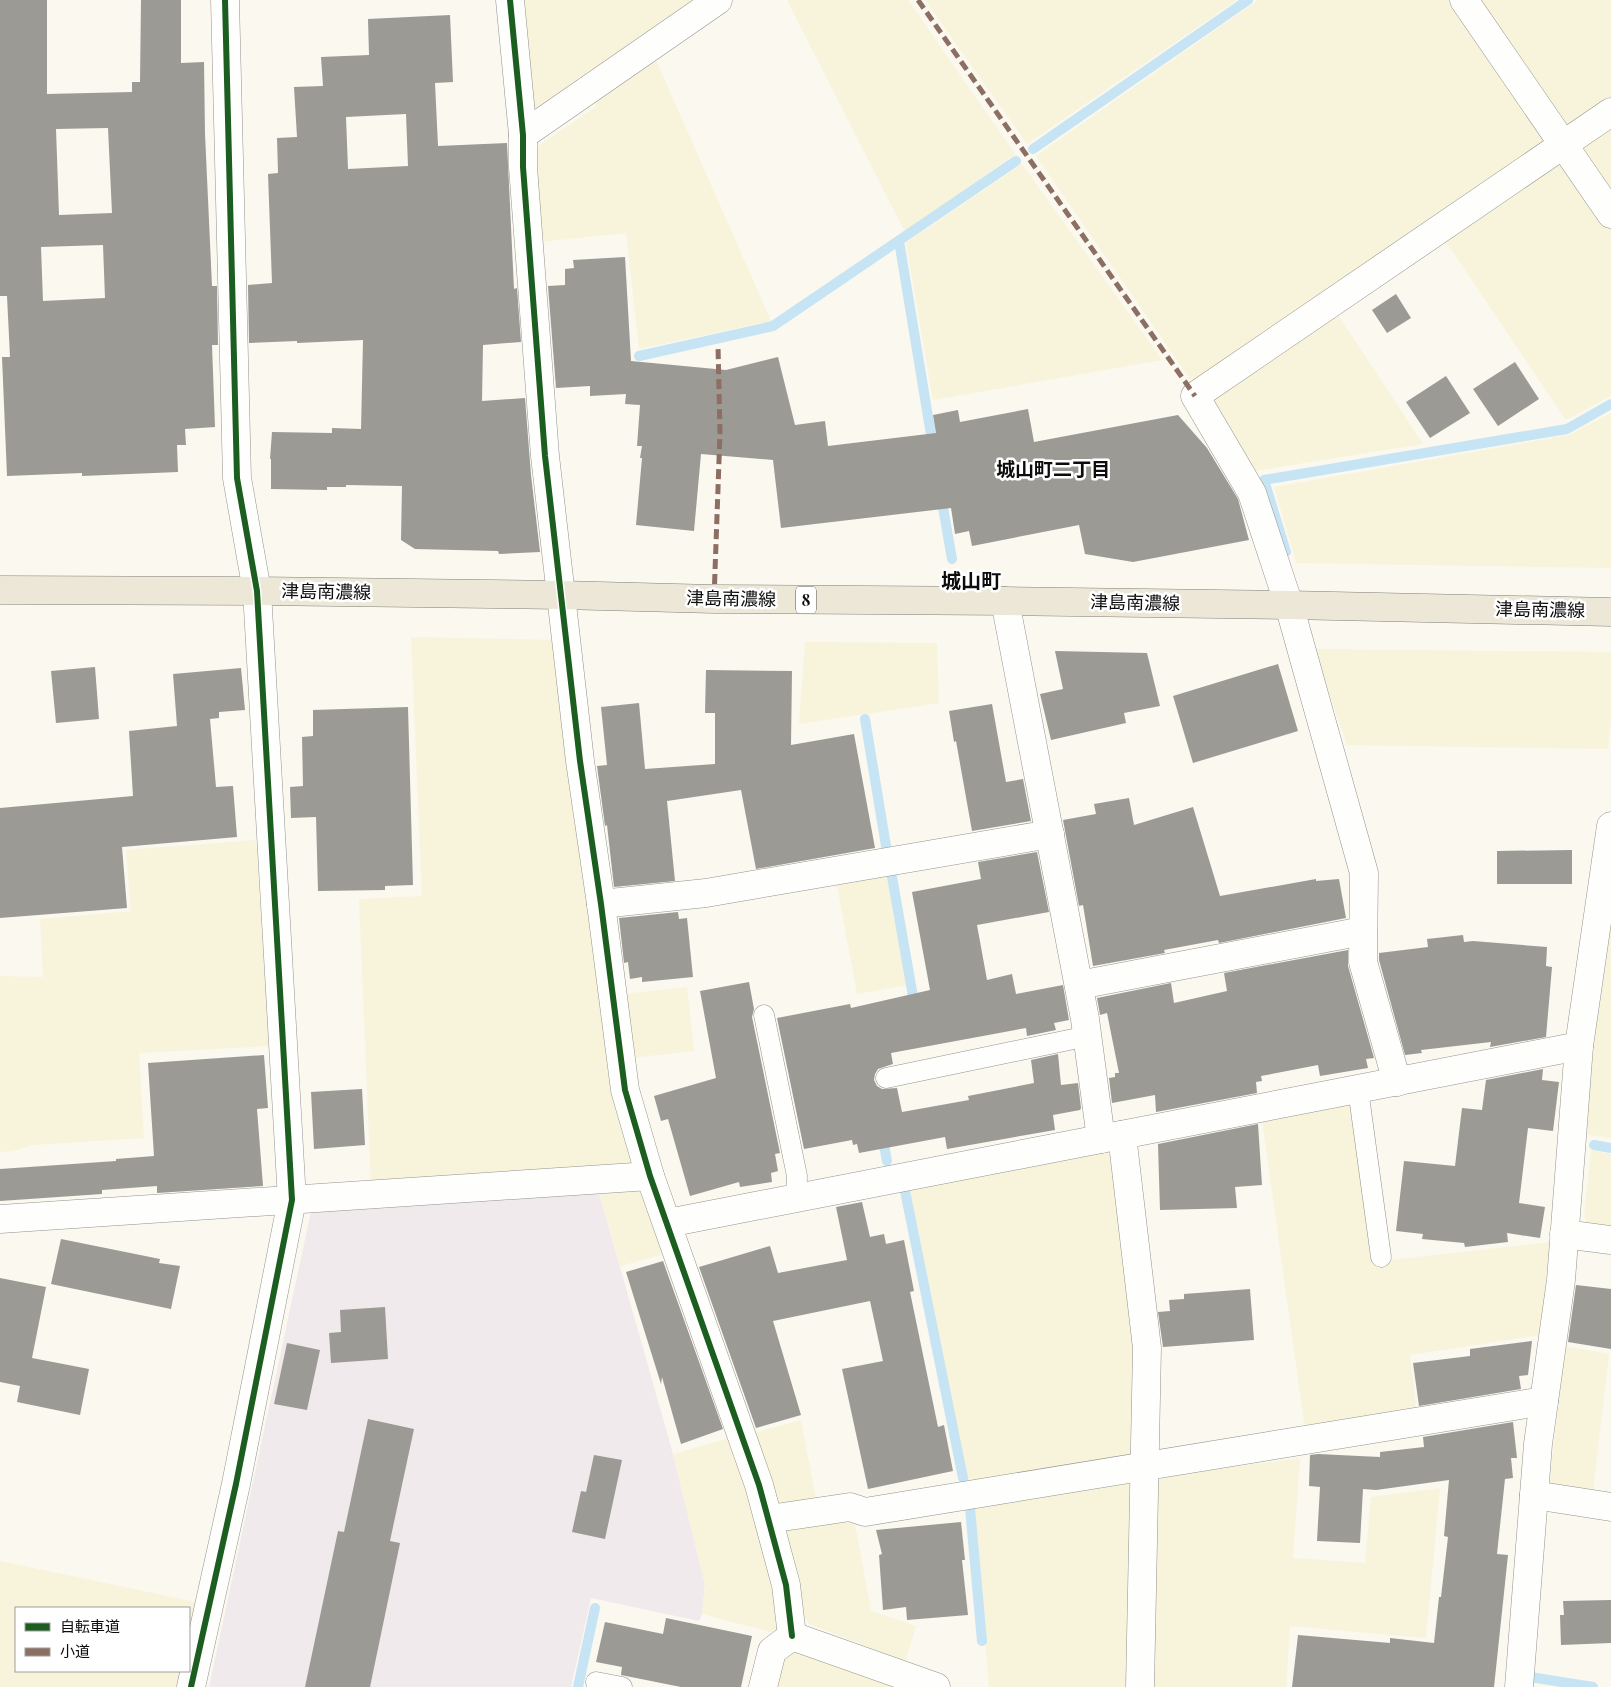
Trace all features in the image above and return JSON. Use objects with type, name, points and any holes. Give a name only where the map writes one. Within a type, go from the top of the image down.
[{"type":"main road","name":"津島南濃線","points":[[0,590],[257,591],[714,599],[1005,601],[1611,612]]},
{"type":"street","points":[[191,1687],[236,1484],[292,1200],[257,591],[237,478],[225,0]]},
{"type":"street","points":[[510,0],[523,135],[523,167],[545,456],[580,761],[602,904],[625,1090],[650,1176],[759,1485],[786,1584],[792,1636]]},
{"type":"street","points":[[523,135],[718,0]]},
{"type":"street","points":[[1464,0],[1611,214]]},
{"type":"street","points":[[1397,1082],[1363,962],[1364,873],[1288,605],[1252,493],[1195,396],[1611,112]]},
{"type":"street","points":[[1005,601],[1088,1036],[1111,1137],[1147,1348],[1140,1687]]},
{"type":"street","points":[[1519,1687],[1538,1444],[1561,1280],[1579,1046],[1607,877],[1611,826]]},
{"type":"street","points":[[602,904],[706,893],[1050,834]]},
{"type":"street","points":[[1079,985],[1363,930]]},
{"type":"street","points":[[668,1223],[1579,1046]]},
{"type":"street","points":[[0,1220],[650,1176]]},
{"type":"street","points":[[1564,1234],[1611,1240]]},
{"type":"street","points":[[769,1519],[850,1507],[865,1512],[1544,1401]]},
{"type":"street","points":[[1534,1495],[1611,1507]]},
{"type":"street","points":[[763,1687],[772,1651],[792,1636]]},
{"type":"street","points":[[792,1636],[936,1687]]},
{"type":"lane","points":[[764,1015],[797,1176],[796,1198]]},
{"type":"lane","points":[[886,1078],[1088,1036]]},
{"type":"lane","points":[[1358,1089],[1382,1257]]},
{"type":"lane","points":[[596,1682],[622,1687]]},
{"type":"shaded area","points":[[520,0],[703,0],[595,75],[591,69],[537,108],[528,106]]},
{"type":"shaded area","points":[[787,0],[908,0],[1015,154],[905,232]]},
{"type":"shaded area","points":[[925,0],[1237,0],[1027,144]]},
{"type":"shaded area","points":[[1258,0],[1454,0],[1553,142],[1206,379],[1190,379],[1036,156]]},
{"type":"shaded area","points":[[1473,0],[1611,0],[1611,102],[1574,127],[1558,123]]},
{"type":"shaded area","points":[[656,60],[771,321],[639,349],[626,233],[538,242],[532,161],[538,146],[596,107],[595,100]]},
{"type":"shaded area","points":[[1611,123],[1611,201],[1581,158],[1584,142]]},
{"type":"shaded area","points":[[1022,164],[1162,360],[933,400],[906,243]]},
{"type":"shaded area","points":[[1555,164],[1569,168],[1611,229],[1611,396],[1566,420],[1444,239]]},
{"type":"shaded area","points":[[1336,312],[1423,444],[1249,472],[1211,396]]},
{"type":"shaded area","points":[[1611,413],[1611,568],[1296,563],[1274,487],[1569,435]]},
{"type":"shaded area","points":[[411,637],[557,640],[641,1165],[371,1186],[359,899],[422,896]]},
{"type":"shaded area","points":[[805,642],[937,643],[939,703],[799,724]]},
{"type":"shaded area","points":[[1314,649],[1611,652],[1611,721],[1608,749],[1347,745]]},
{"type":"shaded area","points":[[256,840],[269,1046],[139,1053],[144,1138],[32,1145],[13,1151],[0,1152],[0,976],[43,977],[40,919],[131,911],[126,850]]},
{"type":"shaded area","points":[[886,870],[907,985],[857,994],[836,880]]},
{"type":"shaded area","points":[[1611,904],[1611,1138],[1584,1134]]},
{"type":"shaded area","points":[[687,987],[694,1051],[630,1058],[623,994]]},
{"type":"shaded area","points":[[1352,1103],[1372,1262],[1550,1242],[1540,1335],[1410,1355],[1417,1414],[1305,1430],[1261,1113]]},
{"type":"shaded area","points":[[1591,1150],[1611,1154],[1611,1230],[1590,1227],[1584,1217]]},
{"type":"shaded area","points":[[1100,1151],[1113,1156],[1136,1351],[1135,1453],[1125,1459],[968,1481],[909,1189]]},
{"type":"shaded area","points":[[634,1188],[647,1195],[668,1253],[620,1266],[598,1189]]},
{"type":"shaded area","points":[[598,1189],[673,1454],[705,1584],[702,1614],[699,1621],[591,1598],[571,1687],[209,1687],[312,1207]]},
{"type":"shaded area","points":[[1565,1346],[1609,1354],[1593,1492],[1549,1488]]},
{"type":"shaded area","points":[[801,1420],[816,1499],[775,1504],[750,1434]]},
{"type":"shaded area","points":[[733,1437],[775,1576],[778,1634],[702,1614],[705,1584],[673,1454]]},
{"type":"shaded area","points":[[1300,1458],[1293,1558],[1365,1563],[1371,1497],[1440,1488],[1426,1638],[1290,1626],[1286,1687],[1152,1687],[1157,1482],[1166,1476]]},
{"type":"shaded area","points":[[1134,1483],[1128,1687],[989,1687],[974,1506]]},
{"type":"shaded area","points":[[847,1520],[855,1524],[871,1611],[916,1626],[905,1661],[809,1624],[797,1602],[783,1539],[787,1530]]},
{"type":"shaded area","points":[[0,1561],[196,1602],[190,1629],[190,1607],[15,1607],[15,1672],[180,1672],[176,1687],[0,1687]]},
{"type":"shaded area","points":[[799,1648],[894,1687],[777,1687],[784,1657]]},
{"type":"building","points":[[0,0],[47,0],[47,94],[132,92],[132,82],[140,82],[141,0],[181,0],[181,63],[204,62],[205,134],[212,286],[217,286],[218,345],[212,345],[215,427],[185,429],[186,445],[177,445],[178,472],[82,476],[82,473],[7,476],[2,357],[10,357],[7,296],[0,296]],"holes":[[[108,128],[112,213],[59,215],[56,129]],[[103,245],[105,298],[43,301],[41,247]]]},
{"type":"building","points":[[450,15],[453,82],[435,83],[438,146],[507,143],[514,289],[517,288],[521,342],[483,345],[482,401],[525,398],[540,552],[499,554],[498,551],[415,549],[401,540],[402,486],[346,485],[346,487],[327,487],[327,490],[271,489],[270,459],[272,432],[332,433],[332,428],[361,429],[363,340],[249,343],[248,285],[272,283],[268,174],[278,173],[277,138],[297,137],[294,87],[323,86],[321,57],[369,55],[368,19]],"holes":[[[406,114],[408,166],[348,169],[346,117]]]},
{"type":"building","points":[[625,257],[631,361],[726,370],[778,357],[795,425],[825,421],[828,446],[936,433],[933,415],[958,410],[960,422],[1028,409],[1034,442],[1178,415],[1207,448],[1238,499],[1249,540],[1133,562],[1085,554],[1079,525],[972,546],[969,531],[955,534],[951,508],[781,528],[773,460],[701,454],[694,531],[636,525],[642,458],[640,458],[642,446],[637,446],[640,405],[625,404],[626,394],[590,396],[590,386],[556,388],[548,286],[565,285],[565,269],[574,268],[573,260]]},
{"type":"building","points":[[1396,294],[1411,318],[1387,333],[1372,310]]},
{"type":"building","points":[[1515,362],[1539,399],[1498,426],[1473,389]]},
{"type":"building","points":[[1446,376],[1470,413],[1430,438],[1406,402]]},
{"type":"building","points":[[1055,651],[1147,653],[1160,706],[1124,713],[1126,723],[1051,740],[1040,694],[1063,689]]},
{"type":"building","points":[[1278,664],[1298,731],[1193,763],[1173,696]]},
{"type":"building","points":[[95,667],[99,719],[56,723],[51,671]]},
{"type":"building","points":[[241,668],[245,710],[219,712],[219,718],[210,719],[216,787],[233,786],[237,837],[122,847],[127,908],[0,918],[0,808],[133,796],[129,731],[177,726],[173,674]]},
{"type":"building","points":[[706,670],[792,671],[791,745],[854,734],[875,848],[756,869],[741,790],[667,801],[675,881],[614,887],[607,825],[605,826],[597,766],[607,765],[601,707],[639,703],[645,769],[715,764],[715,713],[705,713]]},
{"type":"building","points":[[992,704],[1006,782],[1023,779],[1031,821],[972,831],[949,711]]},
{"type":"building","points":[[408,707],[413,885],[385,886],[385,890],[318,891],[316,817],[291,818],[290,787],[303,786],[302,737],[313,736],[313,710]]},
{"type":"building","points":[[1129,798],[1134,825],[1193,807],[1220,896],[1316,879],[1316,881],[1339,879],[1346,918],[1219,943],[1218,940],[1164,950],[1165,953],[1093,966],[1083,905],[1079,906],[1063,820],[1096,814],[1094,804]]},
{"type":"building","points":[[1572,850],[1572,884],[1497,884],[1497,851]]},
{"type":"building","points":[[1037,852],[1049,912],[977,925],[987,980],[1012,974],[1016,994],[1063,985],[1069,1020],[1054,1023],[1056,1030],[1027,1036],[1026,1028],[891,1053],[893,1064],[878,1069],[874,1080],[877,1086],[882,1089],[897,1088],[902,1112],[969,1100],[968,1096],[1034,1083],[1031,1060],[1058,1054],[1061,1085],[1078,1083],[1080,1110],[1053,1115],[1055,1130],[947,1149],[945,1137],[859,1153],[857,1144],[853,1145],[852,1140],[804,1149],[777,1018],[850,1004],[851,1008],[930,990],[912,892],[981,879],[978,862]]},
{"type":"building","points":[[678,912],[679,919],[687,918],[693,977],[642,982],[642,977],[630,979],[628,962],[624,963],[619,918]]},
{"type":"building","points":[[1463,935],[1464,942],[1473,941],[1547,947],[1546,966],[1552,967],[1546,1037],[1490,1047],[1491,1042],[1421,1050],[1422,1053],[1405,1055],[1379,960],[1379,953],[1428,947],[1427,939]]},
{"type":"building","points":[[1348,950],[1348,966],[1374,1058],[1366,1059],[1368,1068],[1320,1076],[1318,1065],[1261,1076],[1262,1081],[1256,1082],[1257,1093],[1156,1112],[1155,1095],[1112,1103],[1109,1078],[1115,1077],[1115,1073],[1119,1073],[1107,1013],[1100,1015],[1097,998],[1171,983],[1174,1003],[1227,991],[1224,973]]},
{"type":"building","points":[[749,982],[754,1009],[752,1017],[780,1153],[775,1154],[778,1171],[771,1173],[772,1182],[740,1187],[739,1182],[690,1196],[668,1119],[661,1121],[654,1096],[716,1078],[700,991]]},
{"type":"building","points":[[264,1055],[268,1108],[257,1109],[263,1186],[157,1193],[157,1186],[102,1190],[102,1194],[0,1201],[0,1169],[116,1161],[116,1159],[154,1156],[148,1063]]},
{"type":"building","points":[[1543,1069],[1542,1080],[1559,1082],[1553,1131],[1528,1128],[1519,1203],[1545,1207],[1540,1238],[1507,1233],[1508,1242],[1465,1247],[1464,1243],[1422,1239],[1423,1234],[1396,1231],[1404,1161],[1455,1166],[1462,1108],[1482,1110],[1486,1080]]},
{"type":"building","points":[[362,1089],[365,1145],[314,1149],[311,1092]]},
{"type":"building","points":[[1258,1124],[1262,1185],[1235,1187],[1237,1208],[1160,1210],[1158,1144]]},
{"type":"building","points":[[862,1202],[870,1237],[884,1234],[886,1244],[904,1240],[914,1291],[910,1292],[938,1427],[944,1425],[953,1471],[868,1489],[842,1369],[883,1361],[870,1301],[773,1321],[801,1415],[756,1428],[699,1267],[770,1246],[778,1273],[847,1260],[836,1207]]},
{"type":"building","points":[[61,1239],[160,1259],[159,1263],[180,1266],[171,1309],[51,1284]]},
{"type":"building","points":[[663,1261],[723,1429],[681,1444],[662,1377],[661,1384],[626,1272]]},
{"type":"building","points":[[0,1278],[46,1287],[32,1358],[89,1369],[80,1415],[17,1402],[20,1386],[0,1382]]},
{"type":"building","points":[[1576,1285],[1611,1289],[1611,1349],[1568,1342]]},
{"type":"building","points":[[1250,1289],[1254,1340],[1163,1347],[1158,1312],[1170,1311],[1169,1300],[1184,1299],[1184,1294]]},
{"type":"building","points":[[385,1307],[388,1359],[331,1363],[329,1333],[341,1332],[340,1310]]},
{"type":"building","points":[[1532,1341],[1528,1375],[1519,1376],[1521,1389],[1419,1406],[1413,1363],[1470,1356],[1470,1349]]},
{"type":"building","points":[[287,1343],[320,1350],[307,1410],[274,1404]]},
{"type":"building","points":[[368,1419],[414,1429],[390,1541],[400,1543],[370,1687],[305,1687],[338,1531],[344,1532]]},
{"type":"building","points":[[1513,1422],[1517,1458],[1511,1458],[1513,1478],[1505,1479],[1497,1554],[1508,1555],[1494,1687],[1292,1687],[1298,1635],[1390,1643],[1390,1638],[1434,1643],[1448,1537],[1444,1536],[1449,1480],[1376,1490],[1363,1489],[1360,1543],[1317,1541],[1320,1487],[1309,1486],[1310,1455],[1380,1457],[1380,1452],[1424,1447],[1423,1437]]},
{"type":"building","points":[[594,1455],[622,1460],[605,1539],[572,1532],[581,1491],[586,1492]]},
{"type":"building","points":[[961,1522],[965,1560],[962,1560],[968,1615],[907,1620],[906,1607],[883,1610],[879,1555],[882,1554],[876,1530]]},
{"type":"building","points":[[1611,1600],[1611,1643],[1561,1645],[1560,1615],[1564,1615],[1563,1601]]},
{"type":"building","points":[[666,1618],[752,1636],[741,1687],[681,1687],[621,1675],[622,1667],[596,1662],[605,1622],[663,1634]]},
{"type":"waterway","points":[[1033,149],[1248,0]]},
{"type":"waterway","points":[[639,356],[773,326],[1016,161]]},
{"type":"waterway","points":[[899,241],[933,447]]},
{"type":"waterway","points":[[1286,552],[1264,480],[1567,429],[1611,404]]},
{"type":"waterway","points":[[941,496],[952,559]]},
{"type":"waterway","points":[[865,719],[887,852]]},
{"type":"waterway","points":[[891,871],[915,1008]]},
{"type":"waterway","points":[[882,1135],[887,1161]]},
{"type":"waterway","points":[[1594,1145],[1611,1148]]},
{"type":"waterway","points":[[905,1191],[963,1478]]},
{"type":"waterway","points":[[970,1508],[982,1641]]},
{"type":"waterway","points":[[578,1687],[595,1608]]},
{"type":"waterway","points":[[1530,1677],[1593,1687]]},
{"type":"marked path","points":[[918,0],[1195,396]]},
{"type":"marked path","points":[[714,599],[720,433],[718,346]]},
{"type":"cycle path","points":[[191,1687],[236,1484],[292,1200],[257,591],[237,478],[225,0]]},
{"type":"cycle path","points":[[510,0],[523,135],[523,167],[545,456],[580,761],[625,1090],[650,1176],[759,1485],[786,1585],[792,1636]]},
{"type":"district","name":"城山町二丁目","points":[[1053,469]]},
{"type":"district","name":"城山町","points":[[971,581]]}]
